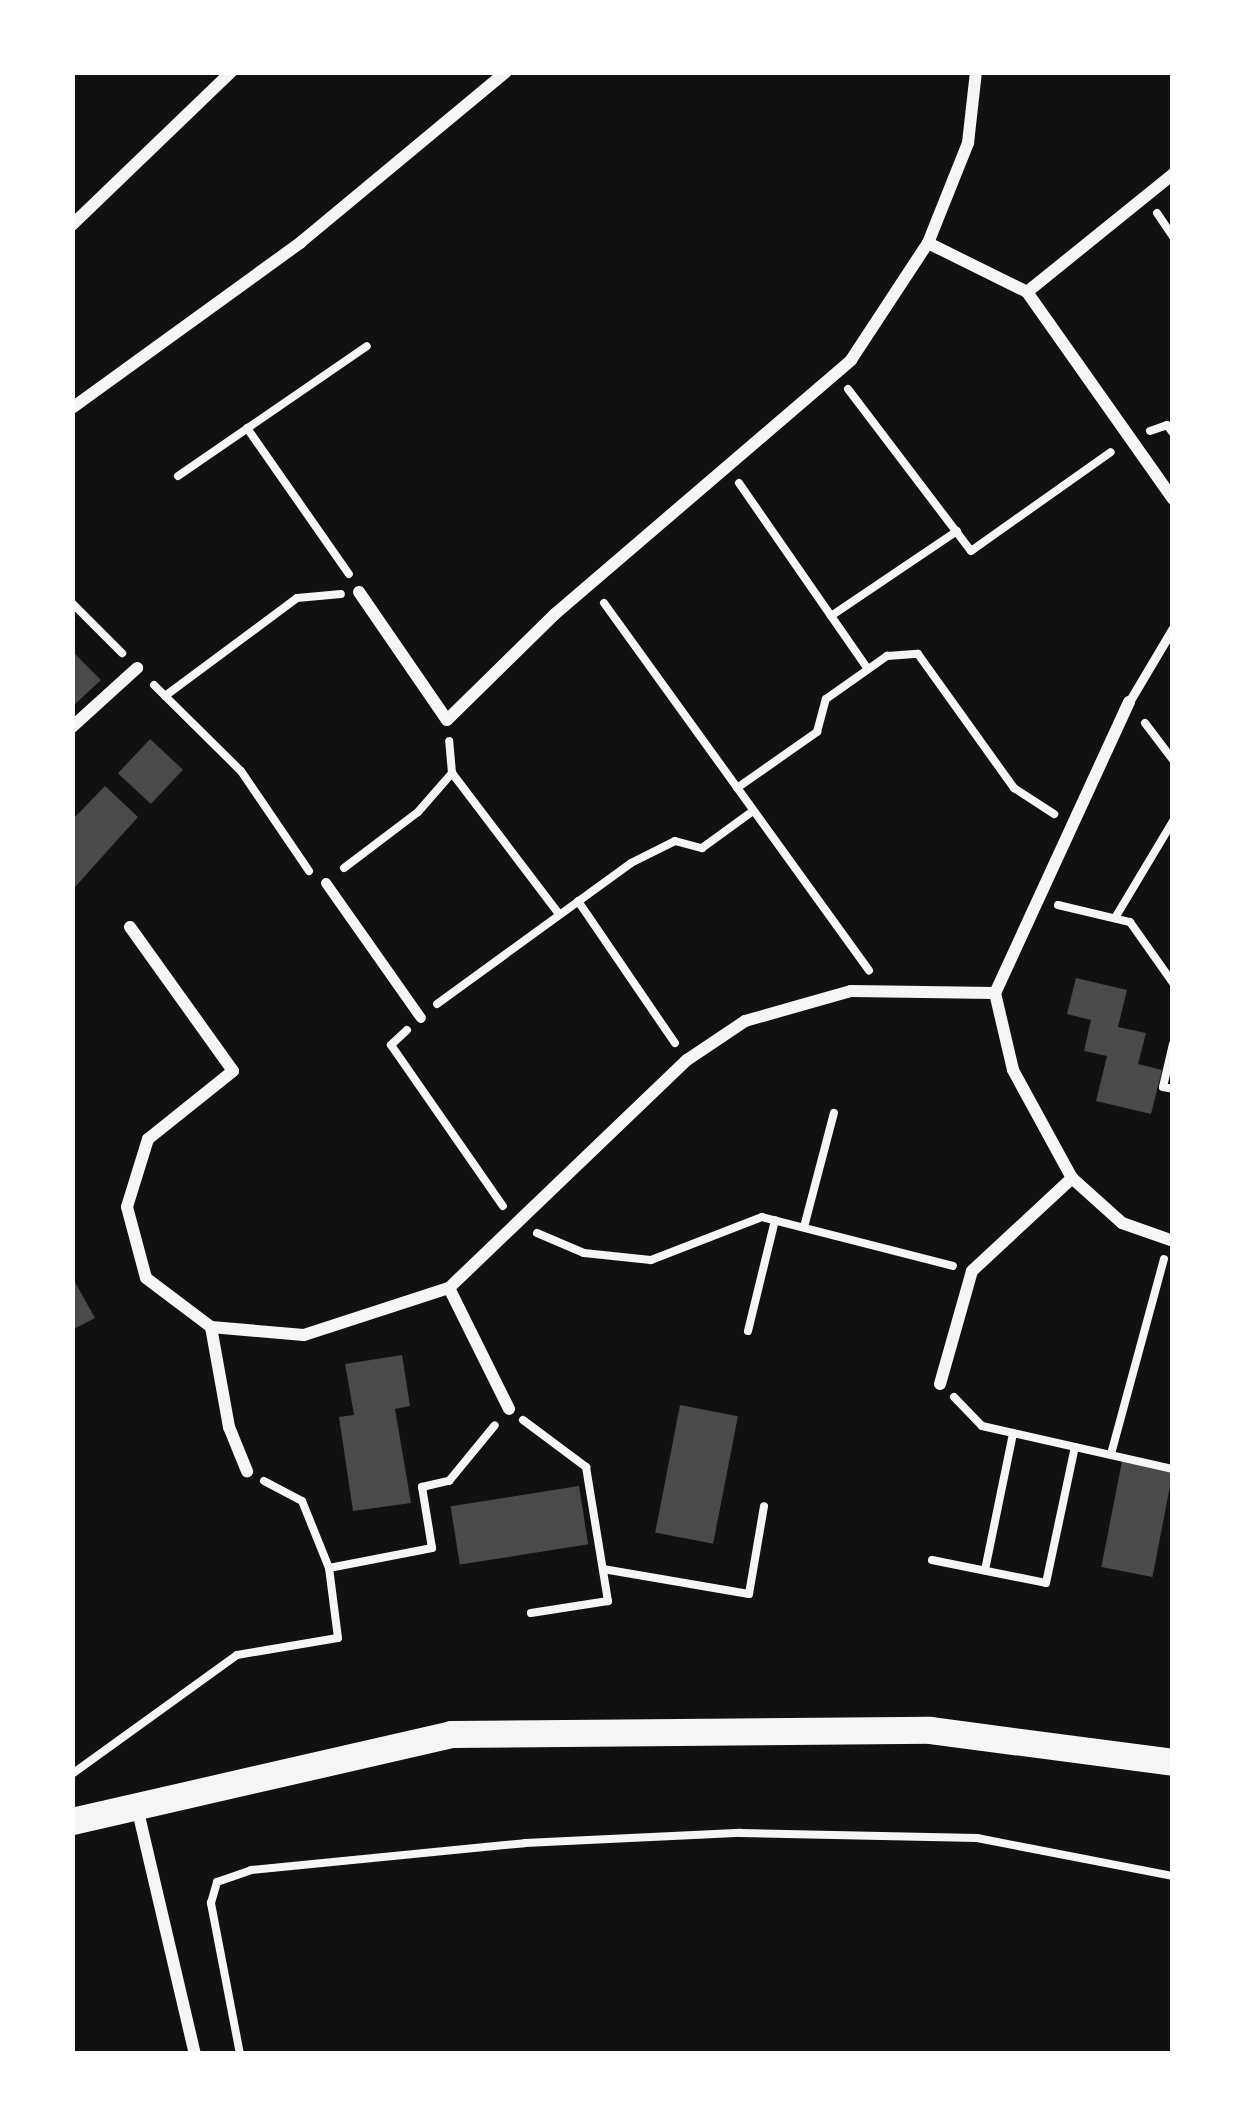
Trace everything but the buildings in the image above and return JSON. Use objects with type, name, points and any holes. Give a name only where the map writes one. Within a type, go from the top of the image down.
[{"type":"main road","points":[[72,1821],[136,1802],[451,1734],[930,1730],[1173,1762]]},
{"type":"street","points":[[72,225],[231,72]]},
{"type":"street","points":[[72,408],[301,242],[506,72]]},
{"type":"street","points":[[359,592],[447,720],[590,584],[836,373],[928,243],[968,142],[976,72]]},
{"type":"street","points":[[1027,292],[1173,174]]},
{"type":"street","points":[[928,243],[1027,292],[1173,499]]},
{"type":"street","points":[[72,727],[137,668]]},
{"type":"street","points":[[1129,702],[995,993],[1013,1070],[1072,1178],[1121,1223],[1171,1240]]},
{"type":"street","points":[[326,884],[421,1018]]},
{"type":"street","points":[[130,927],[233,1071],[148,1139],[128,1207],[146,1278],[212,1327],[304,1336],[449,1288],[687,1060],[745,1021],[851,991],[995,993]]},
{"type":"street","points":[[940,1384],[972,1270],[1072,1178]]},
{"type":"street","points":[[449,1288],[508,1409]]},
{"type":"street","points":[[212,1327],[229,1427],[247,1471]]},
{"type":"street","points":[[136,1802],[195,2054]]},
{"type":"lane","points":[[1129,702],[1173,628]]},
{"type":"path","points":[[178,476],[367,346]]},
{"type":"path","points":[[836,373],[971,550],[1130,438]]},
{"type":"path","points":[[165,696],[297,598],[359,592],[248,428]]},
{"type":"path","points":[[728,466],[868,668]]},
{"type":"path","points":[[831,616],[957,531]]},
{"type":"path","points":[[590,584],[883,991]]},
{"type":"path","points":[[72,604],[241,771],[326,884],[418,812],[452,773]]},
{"type":"path","points":[[737,788],[817,732],[826,698],[887,656],[918,654],[1014,788],[1071,825]]},
{"type":"path","points":[[1129,702],[1173,760]]},
{"type":"path","points":[[447,720],[452,773],[560,914]]},
{"type":"path","points":[[753,811],[703,848],[675,841],[578,901],[391,1045],[516,1224],[584,1253],[651,1260],[762,1217],[972,1270]]},
{"type":"path","points":[[1115,918],[1173,821]]},
{"type":"path","points":[[1036,900],[1130,922],[1173,983]]},
{"type":"path","points":[[578,901],[687,1060]]},
{"type":"path","points":[[1173,1044],[1163,1087],[1173,1089]]},
{"type":"path","points":[[804,1227],[834,1113]]},
{"type":"path","points":[[748,1331],[776,1220]]},
{"type":"path","points":[[1111,1454],[1171,1240]]},
{"type":"path","points":[[940,1384],[982,1426],[1173,1468]]},
{"type":"path","points":[[329,1568],[432,1548],[422,1487],[449,1481],[508,1409],[586,1467],[608,1601],[531,1613]]},
{"type":"path","points":[[985,1570],[1013,1432]]},
{"type":"path","points":[[932,1560],[1046,1583],[1075,1447]]},
{"type":"path","points":[[72,1774],[237,1655],[338,1638],[329,1568],[302,1501],[247,1471]]},
{"type":"path","points":[[603,1570],[749,1594],[764,1506]]},
{"type":"path","points":[[240,2054],[211,1903],[217,1882],[251,1870],[525,1843],[741,1833],[977,1838],[1173,1876]]}]
